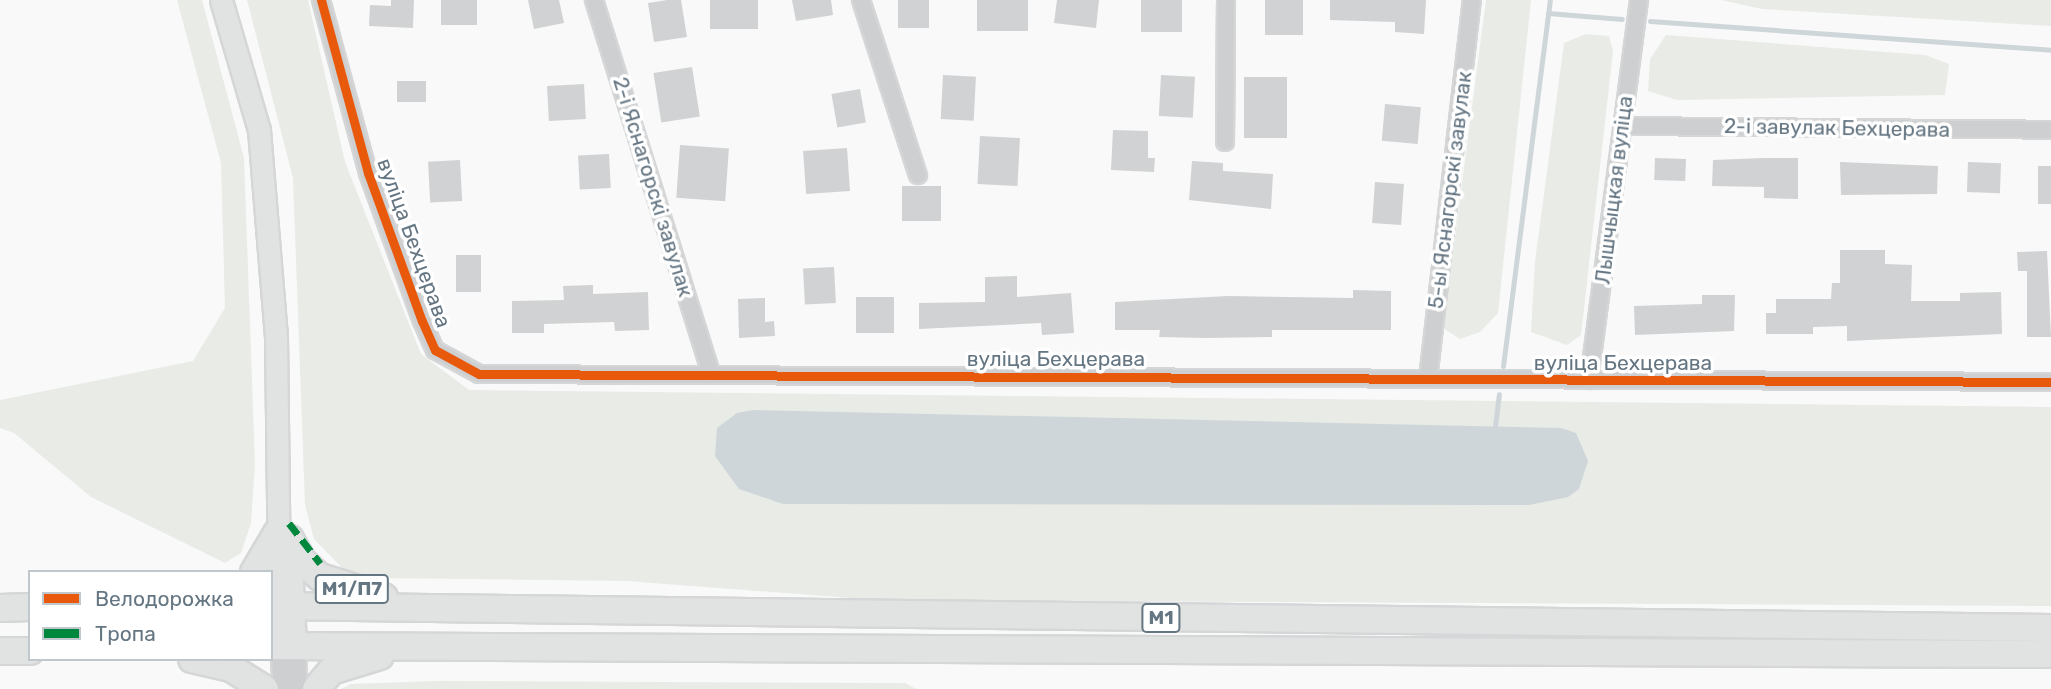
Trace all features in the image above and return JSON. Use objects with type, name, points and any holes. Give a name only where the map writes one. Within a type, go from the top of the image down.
[{"type":"highway","points":[[256,570],[284,536]]},
{"type":"highway","name":"М1/П7","points":[[284,536],[302,561],[320,577],[348,588],[433,608]]},
{"type":"highway","name":"М1","points":[[282,606],[2051,628]]},
{"type":"highway","points":[[0,608],[28,607]]},
{"type":"highway","name":"М1","points":[[282,645],[2051,654]]},
{"type":"highway","points":[[316,689],[331,671],[350,662],[430,646]]},
{"type":"highway","points":[[0,651],[28,650]]},
{"type":"highway","points":[[201,661],[231,668],[265,689]]},
{"type":"main road","name":"М1/П7","points":[[222,0],[259,130],[279,411],[285,435],[282,645]]},
{"type":"street","name":"вуліца Бехцерава","points":[[320,0],[368,173],[435,350],[479,374],[2051,382]]},
{"type":"street","name":"2-і Яснагорскі завулак","points":[[594,0],[712,374]]},
{"type":"street","points":[[861,0],[918,175]]},
{"type":"street","points":[[1225,142],[1226,0]]},
{"type":"street","name":"5-ы Яснагорскі завулак","points":[[1428,379],[1472,0]]},
{"type":"street","name":"Лышчыцкая вуліца","points":[[1589,380],[1639,0]]},
{"type":"street","name":"2-і завулак Бехцерава","points":[[1622,126],[2051,130]]},
{"type":"street","points":[[282,645],[283,689]]},
{"type":"street","points":[[282,645],[296,689]]},
{"type":"shaded area","points":[[177,0],[202,0],[244,158],[255,464],[251,523],[241,553],[225,563],[91,497],[14,433],[0,428],[0,400],[193,361],[225,308],[221,163]]},
{"type":"shaded area","points":[[247,0],[308,0],[345,162],[421,354],[469,390],[2051,407],[2051,606],[876,600],[627,581],[374,578],[346,572],[314,539],[305,505],[293,178]]},
{"type":"shaded area","points":[[1486,0],[1531,0],[1498,313],[1480,332],[1460,339],[1443,328]]},
{"type":"shaded area","points":[[1721,0],[2051,0],[2051,26],[1762,9]]},
{"type":"shaded area","points":[[1586,34],[1609,36],[1613,51],[1581,335],[1567,345],[1531,332],[1535,262],[1564,43]]},
{"type":"shaded area","points":[[1666,35],[1925,55],[1949,64],[1945,95],[1677,100],[1648,91],[1650,59]]},
{"type":"shaded area","points":[[753,410],[1561,428],[1576,433],[1588,461],[1579,489],[1568,497],[1529,505],[783,504],[739,489],[715,456],[717,428],[737,413]]},
{"type":"shaded area","points":[[434,681],[905,683],[916,689],[341,689],[351,684]]},
{"type":"building","points":[[391,0],[414,0],[413,28],[369,26],[370,5],[391,6]]},
{"type":"building","points":[[441,0],[477,0],[477,25],[441,25]]},
{"type":"building","points":[[528,0],[559,0],[564,23],[534,29]]},
{"type":"building","points":[[681,0],[687,37],[654,42],[648,3]]},
{"type":"building","points":[[710,0],[758,0],[758,29],[710,29]]},
{"type":"building","points":[[792,0],[831,0],[833,15],[796,21]]},
{"type":"building","points":[[898,0],[929,0],[929,28],[898,28]]},
{"type":"building","points":[[977,0],[1028,0],[1028,31],[977,31]]},
{"type":"building","points":[[1057,0],[1099,0],[1096,28],[1054,23]]},
{"type":"building","points":[[1141,0],[1182,0],[1182,32],[1141,32]]},
{"type":"building","points":[[1265,0],[1303,0],[1303,35],[1265,35]]},
{"type":"building","points":[[1330,0],[1426,0],[1424,34],[1395,32],[1395,22],[1330,20]]},
{"type":"building","points":[[692,67],[700,116],[661,122],[653,73]]},
{"type":"building","points":[[943,75],[976,77],[974,121],[941,119]]},
{"type":"building","points":[[1161,75],[1195,77],[1193,118],[1159,116]]},
{"type":"building","points":[[1244,77],[1287,77],[1287,138],[1244,138]]},
{"type":"building","points":[[397,81],[426,81],[426,102],[397,102]]},
{"type":"building","points":[[584,84],[586,119],[549,121],[547,86]]},
{"type":"building","points":[[860,89],[866,122],[837,128],[831,94]]},
{"type":"building","points":[[1385,104],[1421,107],[1418,144],[1382,141]]},
{"type":"building","points":[[1113,130],[1148,131],[1148,158],[1155,158],[1154,172],[1111,170]]},
{"type":"building","points":[[980,136],[1020,138],[1017,186],[977,184]]},
{"type":"building","points":[[680,145],[729,148],[725,201],[676,198]]},
{"type":"building","points":[[847,148],[850,191],[806,194],[803,151]]},
{"type":"building","points":[[609,154],[611,188],[580,190],[578,156]]},
{"type":"building","points":[[1655,158],[1686,159],[1685,181],[1654,180]]},
{"type":"building","points":[[1798,158],[1798,199],[1764,198],[1764,187],[1712,186],[1713,160]]},
{"type":"building","points":[[460,160],[462,201],[430,203],[428,162]]},
{"type":"building","points":[[1192,161],[1223,163],[1223,171],[1273,174],[1271,209],[1189,200]]},
{"type":"building","points":[[1840,162],[1938,166],[1937,194],[1841,195]]},
{"type":"building","points":[[1968,162],[2001,163],[2000,193],[1967,192]]},
{"type":"building","points":[[2038,166],[2051,166],[2051,204],[2038,204]]},
{"type":"building","points":[[1375,182],[1404,184],[1401,225],[1372,223]]},
{"type":"building","points":[[902,186],[941,186],[941,221],[902,221]]},
{"type":"building","points":[[1840,250],[1885,250],[1885,264],[1912,265],[1911,301],[1960,301],[1960,293],[2001,292],[2002,334],[1847,341],[1847,326],[1813,327],[1813,334],[1766,334],[1766,313],[1776,313],[1776,299],[1831,299],[1832,283],[1840,283]]},
{"type":"building","points":[[2047,251],[2051,337],[2027,337],[2027,271],[2018,271],[2017,252]]},
{"type":"building","points":[[456,255],[481,255],[481,292],[456,292]]},
{"type":"building","points":[[834,267],[836,303],[805,305],[803,269]]},
{"type":"building","points":[[1017,276],[1017,297],[1071,293],[1074,333],[1042,335],[1041,323],[919,329],[919,303],[985,302],[985,277]]},
{"type":"building","points":[[593,285],[593,294],[648,292],[649,330],[615,331],[614,322],[544,324],[544,333],[512,333],[512,301],[564,300],[563,286]]},
{"type":"building","points":[[1353,290],[1391,291],[1391,330],[1272,330],[1272,337],[1204,338],[1159,337],[1160,330],[1115,330],[1115,302],[1228,296],[1353,298]]},
{"type":"building","points":[[1702,295],[1735,295],[1734,331],[1635,335],[1634,306],[1702,304]]},
{"type":"building","points":[[856,297],[894,297],[894,333],[856,333]]},
{"type":"building","points":[[765,298],[765,322],[774,321],[775,336],[739,338],[738,299]]},
{"type":"waterway","points":[[1503,366],[1550,0]]},
{"type":"waterway","points":[[1548,13],[1622,19]]},
{"type":"waterway","points":[[1650,21],[2051,50]]},
{"type":"waterway","points":[[1495,426],[1499,394]]},
{"type":"marked path","points":[[289,523],[320,563]]},
{"type":"cycle path","points":[[321,0],[368,173],[422,321],[435,350],[479,374],[2051,382]]}]
